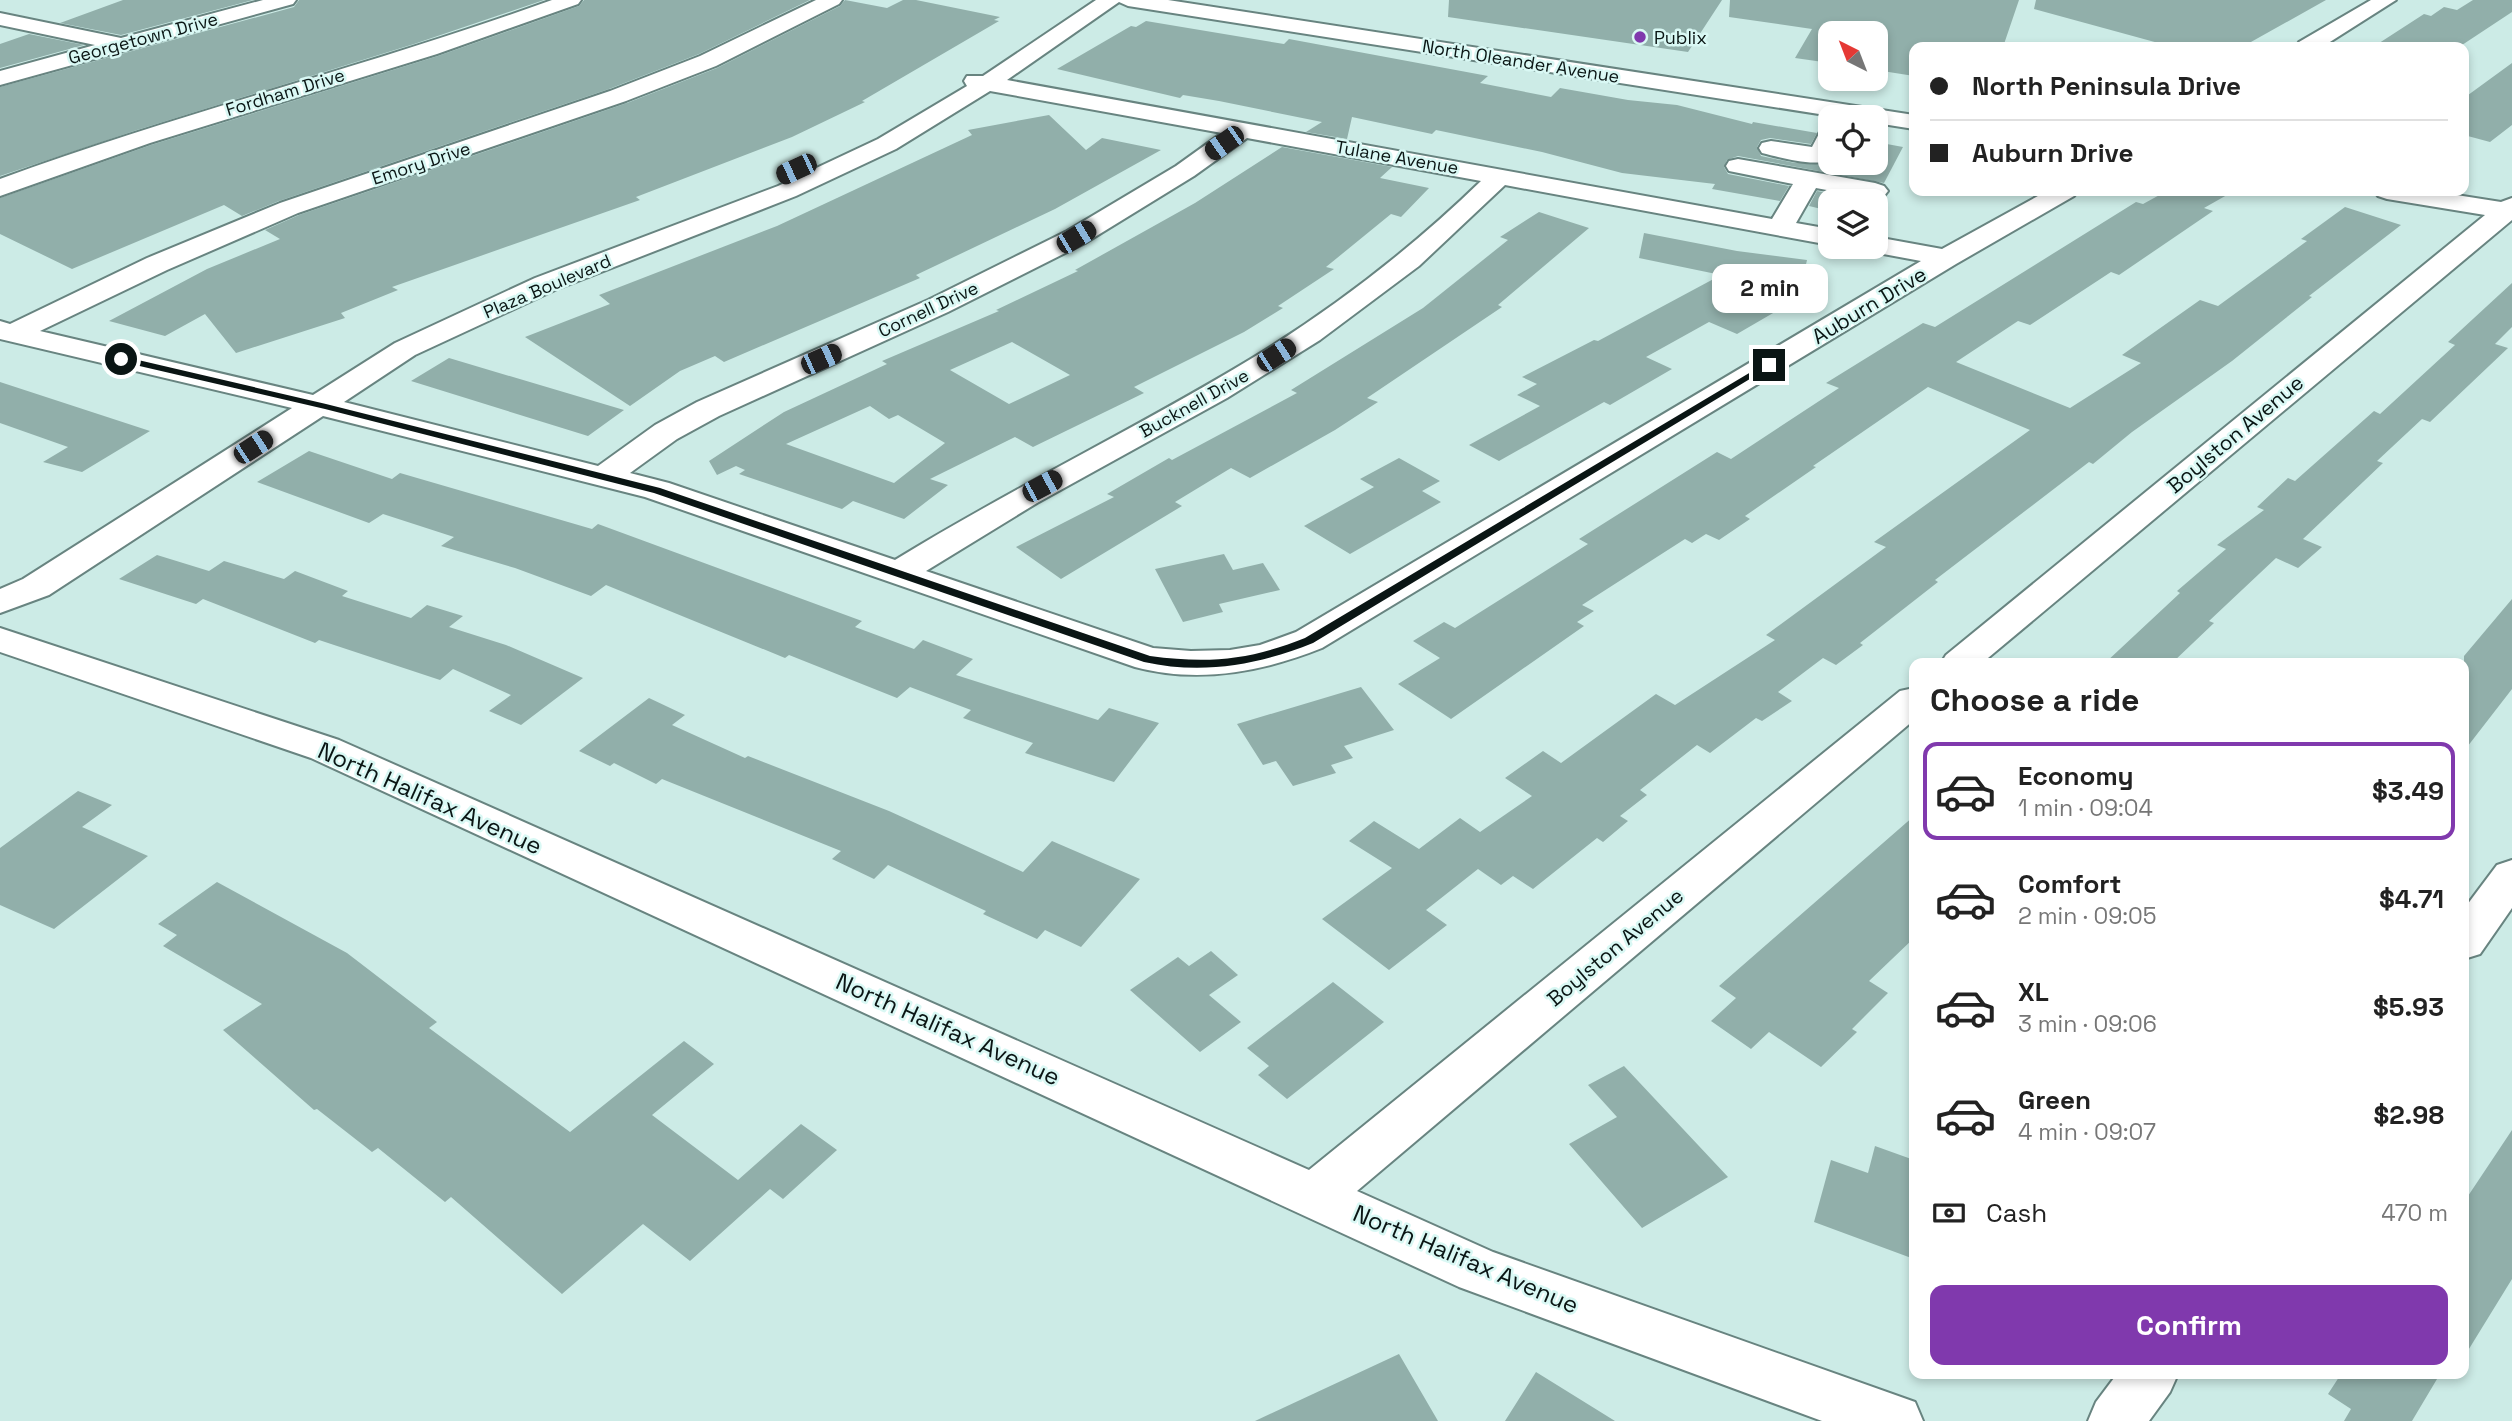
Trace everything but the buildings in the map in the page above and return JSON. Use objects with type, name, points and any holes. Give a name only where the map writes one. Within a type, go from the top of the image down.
[{"type":"street","name":"Georgetown Drive","points":[[0,78],[286,0]]},
{"type":"street","name":"Fordham Drive","points":[[0,188],[58,165],[189,121],[509,24],[571,0]]},
{"type":"street","name":"Emory Drive","points":[[6,332],[289,208],[618,96],[708,61],[832,0]]},
{"type":"street","name":"Plaza Boulevard","points":[[0,602],[36,587],[405,349],[545,284],[788,191],[887,144],[1081,0]]},
{"type":"street","name":"Plaza Boulevard","points":[[189,457],[387,335],[526,274],[773,179],[864,137],[975,81],[1110,0]]},
{"type":"street","name":"North Oleander Avenue","points":[[1128,0],[1818,111]]},
{"type":"street","points":[[2315,42],[2386,0]]},
{"type":"street","points":[[0,19],[120,44]]},
{"type":"street","name":"Tulane Avenue","points":[[975,81],[1818,235]]},
{"type":"street","name":"North Oleander Avenue","points":[[1888,119],[1909,121]]},
{"type":"street","name":"Cornell Drive","points":[[605,476],[666,432],[708,409],[939,306],[1076,237],[1185,171],[1244,129]]},
{"type":"street","points":[[1744,155],[1818,160]]},
{"type":"street","points":[[1780,228],[1818,166]]},
{"type":"street","points":[[1848,175],[1872,189]]},
{"type":"street","name":"Bucknell Drive","points":[[898,573],[1042,486],[1240,378],[1294,344],[1363,296],[1429,244],[1500,176]]},
{"type":"street","name":"Auburn Drive","points":[[6,332],[319,405],[605,476],[722,511],[1148,659],[1190,665],[1270,656],[1309,640],[1946,258],[2056,196]]},
{"type":"street","points":[[2419,196],[2510,210]]},
{"type":"street","name":"Boylston Avenue","points":[[1965,658],[2510,210]]},
{"type":"street","points":[[1888,248],[1946,258]]},
{"type":"street","points":[[0,579],[25,562]]},
{"type":"street","name":"North Halifax Avenue","points":[[0,639],[325,749],[1478,1270],[1895,1421]]},
{"type":"street","name":"Boylston Avenue","points":[[1316,1195],[1909,704]]},
{"type":"street","points":[[2469,935],[2512,876]]},
{"type":"street","points":[[2116,1421],[2146,1379]]},
{"type":"place","name":"Publix","points":[[1640,37]]},
{"type":"route","points":[[121,359],[605,476],[722,511],[1110,647],[1148,659],[1190,665],[1270,656],[1309,640],[1769,365]]}]
